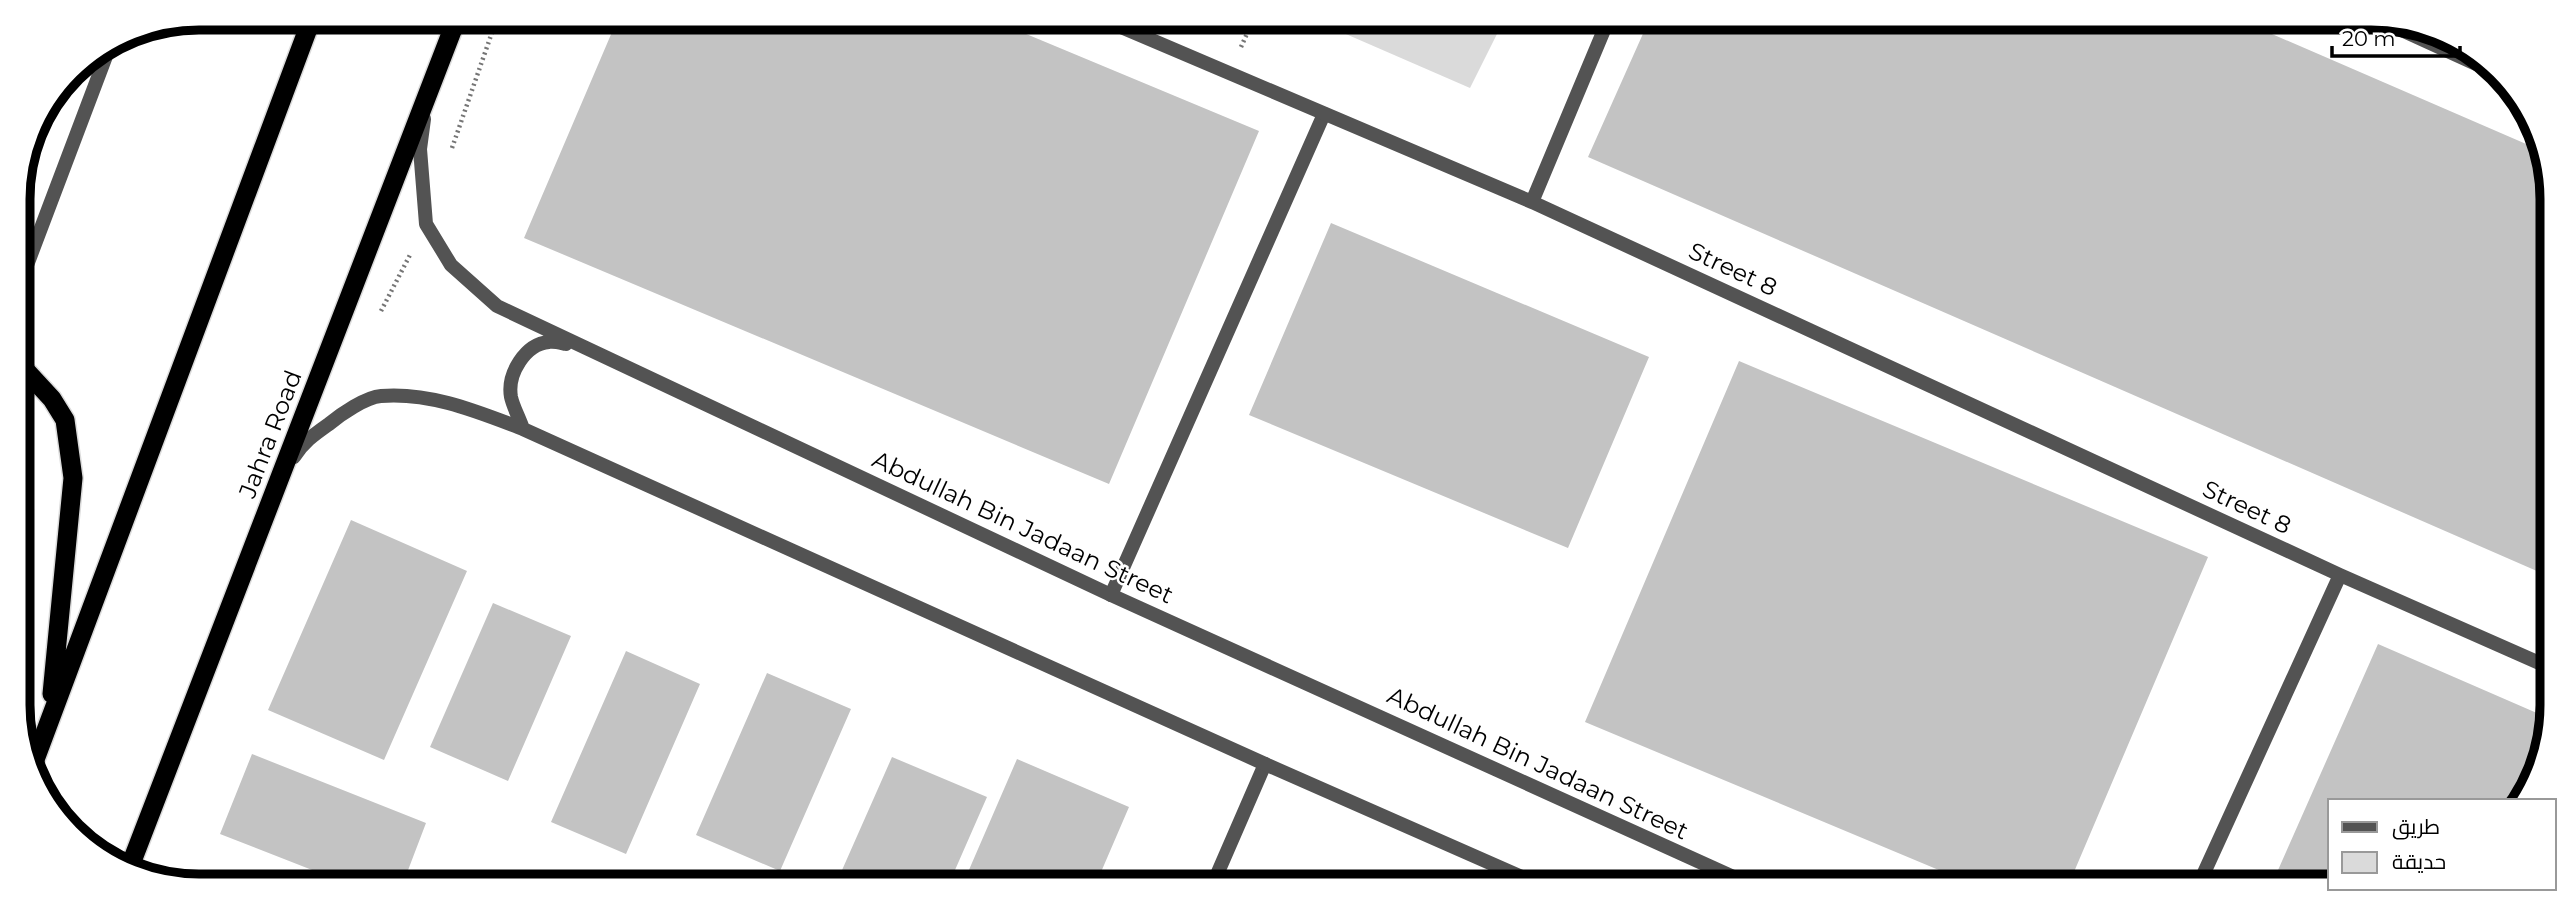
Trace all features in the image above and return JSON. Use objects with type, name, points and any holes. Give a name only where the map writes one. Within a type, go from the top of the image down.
[{"type":"highway","points":[[37,753],[308,30]]},
{"type":"highway","name":"Jahra Road","points":[[132,860],[452,30]]},
{"type":"highway","points":[[30,376],[52,399],[65,420],[73,478],[49,720]]},
{"type":"street","name":"Street 8","points":[[1128,30],[1532,202],[2340,575],[2540,663]]},
{"type":"street","points":[[1532,202],[1604,30]]},
{"type":"street","points":[[2414,36],[2468,61]]},
{"type":"street","points":[[30,260],[105,58]]},
{"type":"street","name":"Abdullah Bin Jadaan Street","points":[[429,91],[420,149],[426,224],[451,265],[496,306],[1111,595],[1725,874]]},
{"type":"street","points":[[1111,595],[1324,114]]},
{"type":"street","points":[[523,429],[511,396],[514,372],[521,360],[531,348],[548,342],[578,345]]},
{"type":"street","points":[[276,485],[302,443],[344,412],[379,396],[419,398],[462,405],[523,429],[1515,874]]},
{"type":"street","points":[[2203,874],[2340,575]]},
{"type":"street","points":[[1217,874],[1265,764]]},
{"type":"street","points":[[1707,866],[1711,874]]},
{"type":"green space","points":[[1337,30],[1499,30],[1470,88]]},
{"type":"building","points":[[613,30],[1017,30],[1259,131],[1109,484],[524,238]]},
{"type":"building","points":[[1645,30],[2263,30],[2532,146],[2539,177],[2540,199],[2540,572],[1588,157]]},
{"type":"building","points":[[1331,223],[1649,357],[1568,548],[1249,415]]},
{"type":"building","points":[[1739,361],[2208,557],[2073,874],[1948,874],[1585,722]]},
{"type":"building","points":[[351,520],[467,571],[384,760],[268,710]]},
{"type":"building","points":[[493,603],[571,636],[508,781],[430,747]]},
{"type":"building","points":[[2378,644],[2540,714],[2531,760],[2512,799],[2328,799],[2328,874],[2276,874]]},
{"type":"building","points":[[626,651],[700,684],[626,854],[551,822]]},
{"type":"building","points":[[767,673],[851,709],[780,871],[696,835]]},
{"type":"building","points":[[252,754],[426,823],[407,874],[322,874],[220,834]]},
{"type":"building","points":[[892,757],[987,797],[953,874],[840,874]]},
{"type":"building","points":[[1017,759],[1129,807],[1100,874],[967,874]]}]
